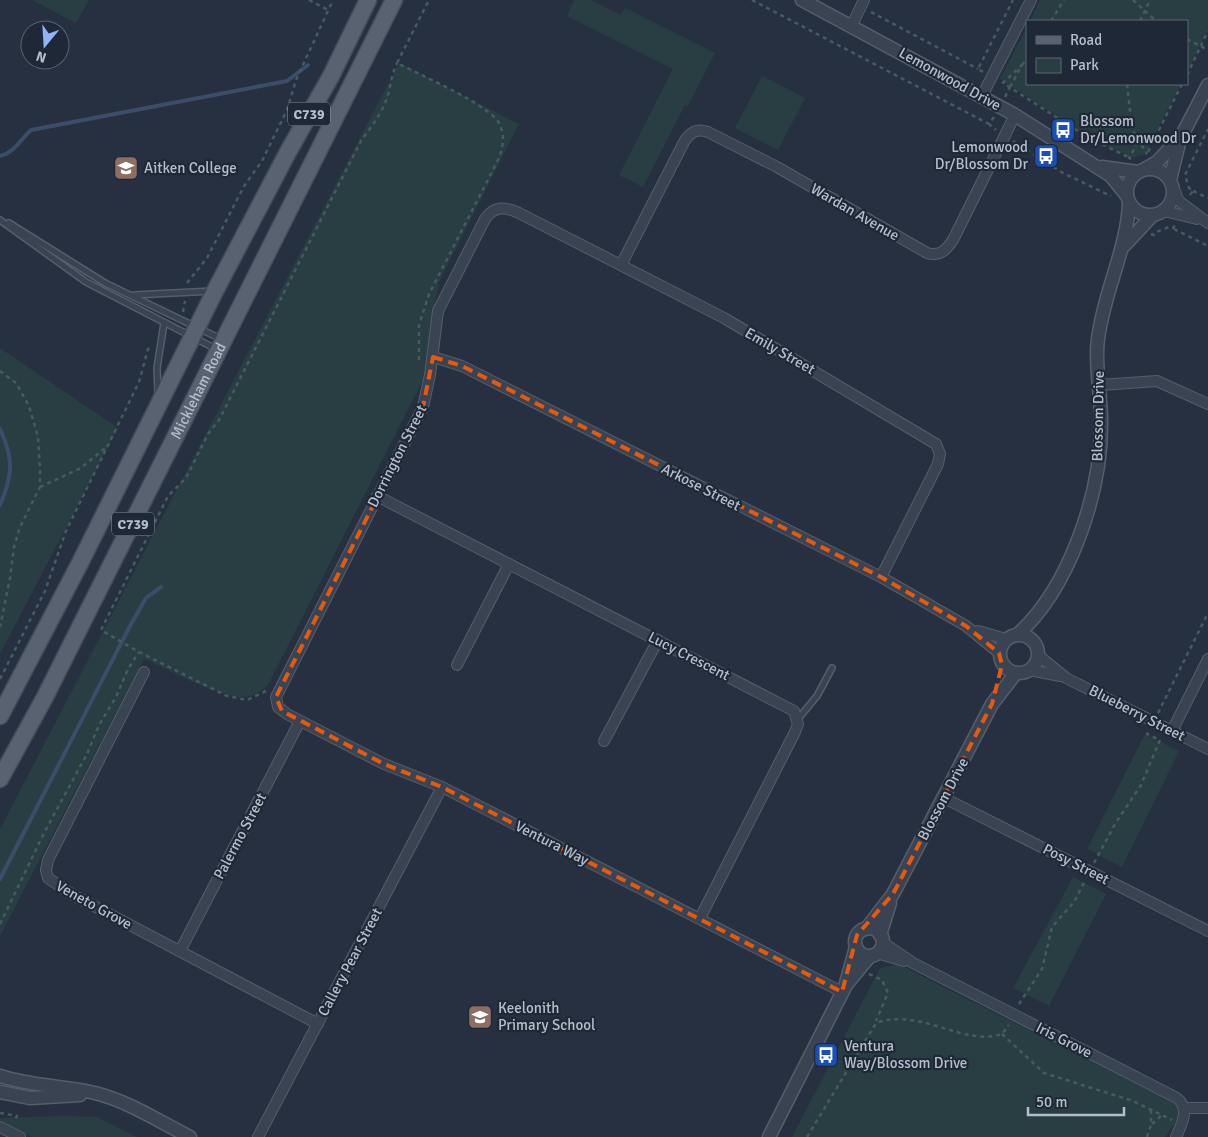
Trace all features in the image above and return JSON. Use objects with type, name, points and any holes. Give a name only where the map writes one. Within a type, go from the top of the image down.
[{"type":"main road","name":"Mickleham Road","points":[[0,716],[80,563],[215,291],[288,152],[331,76],[368,0]]},
{"type":"main road","name":"Mickleham Road","points":[[0,779],[45,697],[223,346],[394,0]]},
{"type":"street","name":"Lemonwood Drive","points":[[802,0],[852,25],[1015,115],[1111,176],[1128,199]]},
{"type":"street","points":[[982,96],[1031,0]]},
{"type":"street","points":[[852,25],[868,3]]},
{"type":"street","points":[[1180,139],[1157,162],[1141,166],[1129,182],[1128,199],[1138,213],[1152,216],[1164,211],[1172,200],[1172,183],[1180,139],[1208,84]]},
{"type":"street","name":"Wardan Avenue","points":[[621,265],[686,138],[694,131],[702,130],[777,167],[927,254],[938,255],[946,250],[953,240],[1015,115]]},
{"type":"street","name":"Lemonwood Drive","points":[[1095,165],[1141,166]]},
{"type":"street","points":[[1141,166],[1160,170],[1172,183],[1179,201],[1208,222]]},
{"type":"street","name":"Blossom Drive","points":[[1037,650],[1044,606],[1074,548],[1089,509],[1098,466],[1101,426],[1097,341],[1110,279],[1123,248],[1128,199]]},
{"type":"street","name":"Emily Street","points":[[488,215],[500,208],[510,209],[621,265],[724,318],[936,444],[940,454],[938,464],[881,578]]},
{"type":"street","points":[[1164,211],[1208,222]]},
{"type":"street","name":"Dorrington Street","points":[[275,687],[423,407],[433,357],[438,311],[488,215]]},
{"type":"street","name":"Blossom Drive","points":[[1123,248],[1152,216]]},
{"type":"street","name":"Arkose Street","points":[[433,357],[462,366],[881,578],[966,626],[1001,659]]},
{"type":"street","points":[[1100,385],[1157,381],[1208,404]]},
{"type":"street","name":"Lucy Crescent","points":[[377,496],[790,708],[798,720]]},
{"type":"street","points":[[458,665],[509,564]]},
{"type":"street","name":"Blossom Drive","points":[[1011,637],[1044,606]]},
{"type":"street","name":"Arkose Street","points":[[966,626],[1011,637]]},
{"type":"street","points":[[1011,637],[1028,637],[1037,650],[1037,661],[1029,670],[1016,673],[1001,659],[1011,637]]},
{"type":"street","points":[[604,741],[658,640]]},
{"type":"street","name":"Blueberry Street","points":[[1037,650],[1066,678]]},
{"type":"street","name":"Blossom Drive","points":[[992,704],[1001,659]]},
{"type":"street","points":[[1172,731],[1208,659]]},
{"type":"street","name":"Blueberry Street","points":[[1029,670],[1066,678],[1208,749]]},
{"type":"street","name":"Veneto Grove","points":[[144,672],[53,848],[46,870],[50,881],[63,890],[318,1024]]},
{"type":"street","name":"Blossom Drive","points":[[866,929],[893,894],[992,704],[1016,673]]},
{"type":"street","name":"Ventura Way","points":[[275,687],[278,707],[300,721],[384,764],[442,787],[700,918],[844,988]]},
{"type":"street","points":[[700,918],[795,732],[798,720]]},
{"type":"street","name":"Palermo Street","points":[[180,951],[300,721]]},
{"type":"street","name":"Callery Pear Street","points":[[258,1137],[442,787]]},
{"type":"street","name":"Posy Street","points":[[944,798],[1208,931]]},
{"type":"street","name":"Blossom Drive","points":[[844,988],[877,947],[893,894]]},
{"type":"street","points":[[866,929],[874,930],[877,947],[861,954],[856,947],[857,936],[866,929]]},
{"type":"street","name":"Blossom Drive","points":[[768,1137],[844,988],[856,947]]},
{"type":"street","name":"Iris Grove","points":[[877,947],[1170,1094],[1180,1100],[1184,1108]]},
{"type":"street","points":[[0,1076],[24,1083],[97,1093],[119,1101],[190,1137]]},
{"type":"street","points":[[0,1092],[30,1098],[97,1093]]},
{"type":"street","points":[[1176,1137],[1185,1116],[1184,1108],[1208,1108]]},
{"type":"street","points":[[0,1127],[20,1137]]},
{"type":"lane","points":[[0,219],[92,275],[133,295],[195,332],[223,346]]},
{"type":"lane","points":[[0,219],[86,282],[164,323],[195,332],[223,346]]},
{"type":"lane","points":[[133,295],[215,291]]},
{"type":"lane","points":[[158,405],[158,368],[164,323]]},
{"type":"lane","points":[[798,720],[817,696],[832,668]]},
{"type":"path","points":[[309,0],[328,10]]},
{"type":"path","points":[[305,62],[333,0]]},
{"type":"path","points":[[275,687],[260,695],[240,700],[226,696],[139,652],[101,630],[168,496],[186,478],[208,434],[219,420],[362,139],[371,128],[388,97],[391,76],[429,0]]},
{"type":"path","points":[[752,0],[989,124]]},
{"type":"path","points":[[1052,20],[1064,0]]},
{"type":"path","points":[[1133,0],[1155,20]]},
{"type":"path","points":[[1140,20],[1150,0]]},
{"type":"path","points":[[868,3],[870,11],[978,69]]},
{"type":"path","points":[[1188,73],[1208,31]]},
{"type":"path","points":[[1188,40],[1208,50]]},
{"type":"path","points":[[1022,66],[1003,83],[1010,87],[1026,60]]},
{"type":"path","points":[[397,63],[488,110],[495,116],[503,134],[501,154],[422,311],[419,325],[420,368]]},
{"type":"path","points":[[1127,85],[1132,129],[1147,155],[1182,85]]},
{"type":"path","points":[[1138,142],[1129,158],[1141,166]]},
{"type":"path","points":[[1193,190],[1208,198]]},
{"type":"path","points":[[1173,228],[1208,246]]},
{"type":"path","points":[[0,371],[16,383],[23,393],[35,422],[40,452],[40,486],[16,537],[0,627]]},
{"type":"path","points":[[40,486],[71,473],[90,462],[106,448],[111,439]]},
{"type":"path","points":[[1002,1034],[1027,989],[1042,969],[1052,927],[1074,902],[1111,831],[1141,785],[1160,740],[1148,734],[1208,614]]},
{"type":"path","points":[[0,924],[44,833],[88,754],[99,725],[139,652]]},
{"type":"path","points":[[807,1137],[876,1023],[888,992],[885,984],[859,969]]},
{"type":"path","points":[[876,1023],[905,1019],[978,1036],[1002,1034],[1044,1073],[1133,1101],[1182,1124]]},
{"type":"path","points":[[1147,1137],[1151,1125],[1150,1109]]},
{"type":"path","points":[[0,1113],[17,1116]]},
{"type":"path","points":[[1151,1125],[1162,1115]]},
{"type":"highlighted area","points":[[433,357],[462,366],[881,577],[966,626],[999,653],[1002,665],[992,704],[893,894],[857,935],[842,992],[442,787],[384,764],[300,721],[282,711],[276,697],[423,407]]},
{"type":"green space","points":[[32,0],[89,0],[76,23]]},
{"type":"green space","points":[[574,0],[591,0],[621,15],[625,8],[715,53],[688,106],[685,105],[643,187],[619,175],[673,69],[567,16]]},
{"type":"green space","points":[[1040,0],[1208,0],[1208,29],[1188,71],[1188,20],[1030,20]]},
{"type":"green space","points":[[1026,29],[1026,85],[1180,85],[1145,154],[1132,158],[1083,134],[1000,79]]},
{"type":"green space","points":[[399,63],[519,124],[439,282],[432,319],[426,374],[268,685],[247,697],[227,695],[144,659],[0,936],[0,829]]},
{"type":"green space","points":[[762,76],[805,98],[778,150],[735,128]]},
{"type":"green space","points":[[0,348],[118,428],[0,654]]},
{"type":"green space","points":[[1145,734],[1179,751],[1122,867],[1087,849]]},
{"type":"green space","points":[[1073,877],[1106,894],[1049,1006],[1013,988]]},
{"type":"green space","points":[[898,964],[1152,1092],[1168,1098],[1179,1110],[1176,1123],[1165,1137],[792,1137],[880,968]]},
{"type":"green space","points":[[97,1117],[137,1137],[32,1137],[0,1121],[0,1118]]},
{"type":"waterway","points":[[0,156],[13,149],[31,130],[287,81],[308,65]]},
{"type":"waterway","points":[[0,429],[10,458],[9,476],[0,505]]},
{"type":"waterway","points":[[0,879],[130,626],[146,598],[161,587]]},
{"type":"place","name":"Blossom Dr/Lemonwood Dr","points":[[1063,130]]},
{"type":"place","name":"Lemonwood Dr/Blossom Dr","points":[[1046,156]]},
{"type":"place","name":"Aitken College","points":[[126,168]]},
{"type":"place","name":"Keelonith Primary School","points":[[480,1017]]},
{"type":"place","name":"Ventura Way/Blossom Drive","points":[[826,1055]]}]
